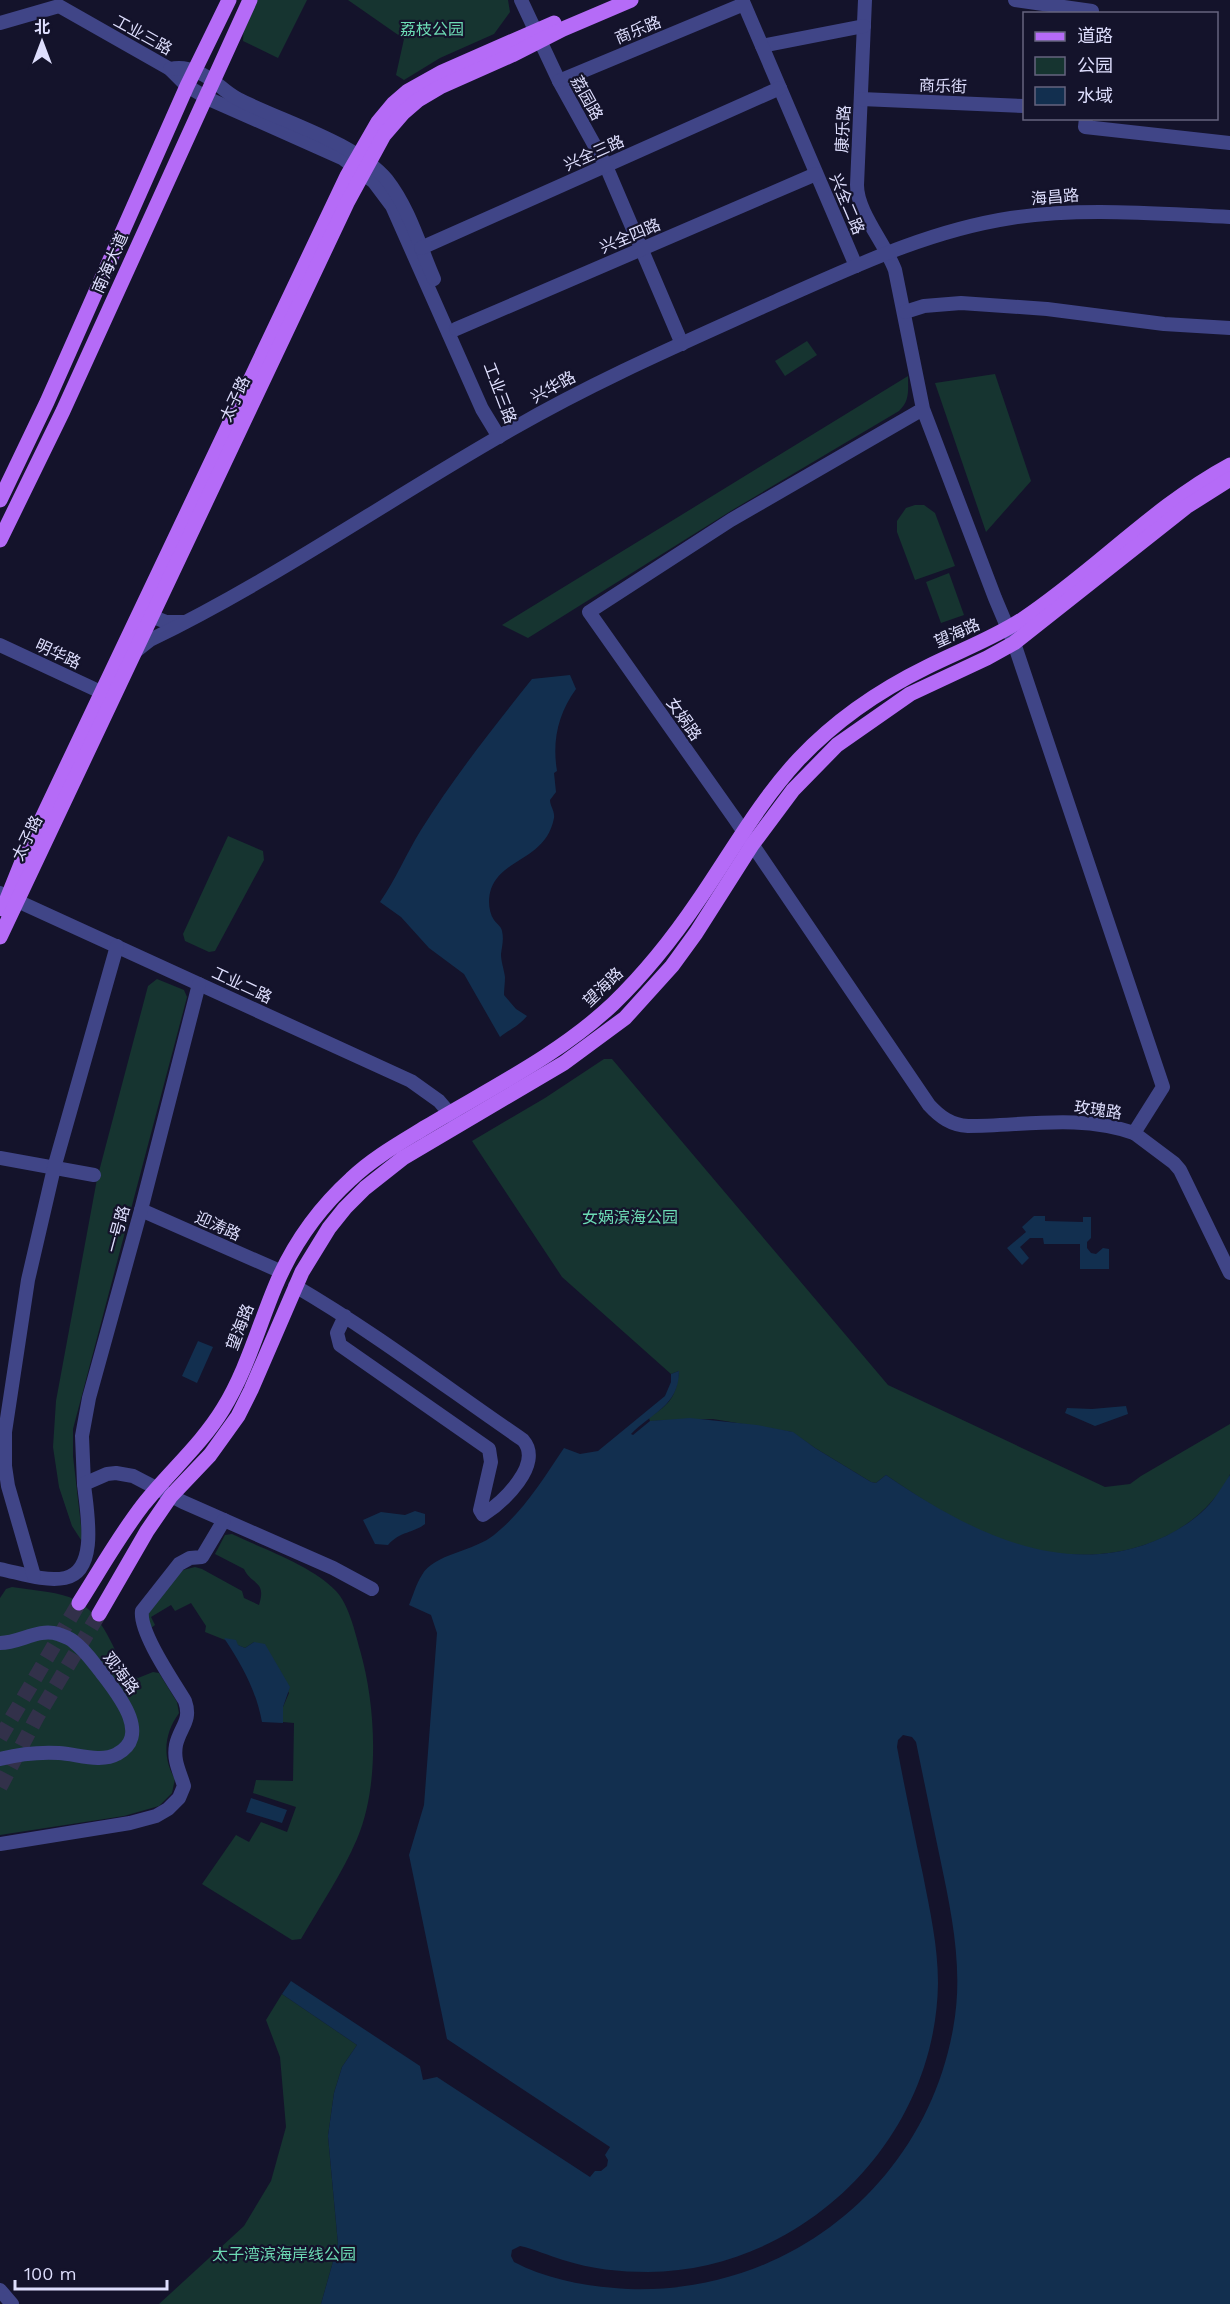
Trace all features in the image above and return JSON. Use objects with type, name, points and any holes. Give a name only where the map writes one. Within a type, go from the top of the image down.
[{"type":"main road","name":"南海大道","points":[[0,500],[47,402],[187,86],[229,0]]},
{"type":"main road","name":"南海大道","points":[[0,540],[63,411],[250,0]]},
{"type":"main road","name":"太子路","points":[[538,36],[609,0]]},
{"type":"main road","name":"太子路","points":[[0,937],[9,897],[26,854],[386,112],[408,90],[442,72],[631,0]]},
{"type":"main road","name":"太子路","points":[[0,914],[136,651],[361,164]]},
{"type":"main road","name":"望海路","points":[[99,1614],[147,1531],[164,1492],[224,1408],[282,1272],[303,1235],[319,1213],[354,1175],[392,1148],[564,1063],[625,1018],[672,966],[696,933],[752,845],[808,772],[859,728],[909,694],[987,658],[1037,609],[1177,498],[1230,465]]},
{"type":"main road","name":"望海路","points":[[482,1103],[585,1028],[613,1004],[658,955],[700,898],[743,831],[797,762],[824,734],[849,715],[922,669],[980,644],[1011,636],[1186,507],[1230,479]]},
{"type":"main road","name":"望海路","points":[[79,1603],[125,1530],[164,1492],[210,1455],[238,1416],[256,1380],[295,1286],[329,1228],[365,1188],[454,1118]]},
{"type":"street","name":"荔园路","points":[[521,0],[559,81],[606,166],[682,344]]},
{"type":"street","name":"康乐路","points":[[865,0],[857,196],[888,252],[895,270],[923,409],[1011,636]]},
{"type":"street","points":[[1015,0],[1092,8]]},
{"type":"street","name":"商乐路","points":[[559,81],[744,4],[780,88]]},
{"type":"street","name":"工业三路","points":[[0,22],[59,6],[170,69],[187,86],[205,97],[361,164],[392,206],[482,409],[499,437]]},
{"type":"street","points":[[762,46],[864,26]]},
{"type":"street","name":"工业三路","points":[[170,69],[184,68],[214,79],[225,91],[361,164],[392,188],[421,248],[490,406],[499,437]]},
{"type":"street","name":"兴全三路","points":[[421,248],[780,88]]},
{"type":"street","name":"兴全二路","points":[[780,88],[856,266]]},
{"type":"street","name":"商乐街","points":[[861,99],[1023,106]]},
{"type":"street","points":[[1086,120],[1085,127],[1230,143]]},
{"type":"street","name":"兴全四路","points":[[456,329],[816,174]]},
{"type":"street","name":"海昌路","points":[[888,252],[964,227],[1047,213],[1086,211],[1230,217]]},
{"type":"street","name":"兴华路","points":[[136,651],[150,640],[257,584],[499,437],[605,378],[888,252]]},
{"type":"street","points":[[905,312],[924,306],[961,303],[1047,309],[1164,324],[1230,328]]},
{"type":"street","name":"女娲路","points":[[752,845],[589,612],[731,520],[923,409]]},
{"type":"street","points":[[154,612],[156,618],[163,621],[190,621]]},
{"type":"street","name":"玫瑰路","points":[[752,845],[929,1105],[940,1116],[952,1124],[968,1126],[1070,1121],[1106,1125],[1134,1132],[1162,1087],[1011,636]]},
{"type":"street","name":"明华路","points":[[0,645],[103,693]]},
{"type":"street","name":"工业二路","points":[[9,897],[411,1081],[439,1101],[454,1118]]},
{"type":"street","points":[[34,1576],[8,1486],[4,1448],[27,1280],[54,1167],[117,946]]},
{"type":"street","name":"一号路","points":[[0,1569],[34,1576],[64,1578],[76,1572],[83,1561],[90,1537],[81,1451],[84,1419],[199,984]]},
{"type":"street","points":[[1134,1132],[1180,1170],[1230,1273]]},
{"type":"street","points":[[0,1158],[94,1175]]},
{"type":"street","name":"迎涛路","points":[[141,1210],[282,1272]]},
{"type":"street","points":[[295,1286],[345,1316],[528,1445],[529,1463],[510,1493],[495,1507],[483,1515],[480,1510],[491,1462],[489,1449],[340,1345],[337,1333],[345,1316]]},
{"type":"street","points":[[84,1484],[116,1473],[133,1476],[224,1520],[356,1578],[372,1589]]},
{"type":"street","points":[[0,1844],[143,1820],[168,1809],[179,1798],[184,1786],[177,1767],[176,1747],[188,1710],[145,1631],[141,1618],[142,1611],[179,1564],[190,1558],[202,1557],[224,1520]]},
{"type":"street","name":"观海路","points":[[0,1643],[38,1633],[55,1633],[72,1640],[84,1651],[121,1697],[130,1715],[132,1729],[126,1747],[111,1756],[44,1753],[23,1754],[0,1759]]},
{"type":"street","points":[[0,2289],[12,2304]]},
{"type":"green space","points":[[254,0],[307,0],[278,58],[243,41],[244,20]]},
{"type":"green space","name":"荔枝公园","points":[[348,0],[508,0],[510,12],[494,34],[440,58],[404,80],[396,75],[404,39]]},
{"type":"green space","points":[[807,341],[817,355],[785,376],[775,361]]},
{"type":"green space","points":[[995,374],[1031,481],[986,532],[935,383]]},
{"type":"green space","points":[[908,376],[907,399],[899,411],[734,509],[528,638],[502,625]]},
{"type":"green space","points":[[924,505],[935,513],[955,566],[915,580],[897,532],[897,521],[906,508]]},
{"type":"green space","points":[[949,573],[964,615],[941,623],[926,582]]},
{"type":"green space","points":[[228,836],[263,851],[264,860],[215,951],[209,952],[185,941],[183,934]]},
{"type":"green space","points":[[157,979],[184,990],[187,997],[73,1429],[73,1456],[83,1543],[72,1526],[59,1487],[53,1447],[56,1401],[97,1179],[148,986]]},
{"type":"green space","name":"女娲滨海公园","points":[[604,1059],[612,1059],[888,1385],[1105,1487],[1130,1484],[1230,1424],[1230,1474],[1225,1485],[1194,1518],[1174,1532],[1152,1542],[1105,1554],[1056,1553],[1012,1543],[974,1528],[938,1509],[886,1475],[876,1483],[871,1482],[792,1432],[713,1419],[650,1421],[649,1418],[674,1394],[679,1371],[671,1374],[562,1277],[472,1141],[545,1098]]},
{"type":"green space","points":[[232,1534],[301,1566],[336,1591],[345,1604],[354,1627],[370,1696],[372,1770],[364,1818],[345,1865],[301,1939],[292,1940],[202,1884],[236,1835],[249,1842],[261,1822],[287,1832],[296,1807],[253,1793],[256,1780],[293,1781],[294,1723],[283,1722],[283,1707],[289,1693],[254,1642],[245,1648],[205,1632],[206,1626],[191,1603],[175,1611],[171,1605],[151,1617],[155,1625],[151,1628],[147,1617],[151,1605],[183,1570],[195,1567],[242,1591],[244,1598],[259,1605],[260,1587],[244,1569],[215,1554],[225,1535]]},
{"type":"green space","points":[[12,1587],[55,1593],[80,1603],[104,1628],[125,1672],[138,1678],[153,1672],[159,1673],[177,1702],[179,1713],[170,1729],[166,1746],[168,1762],[175,1779],[172,1793],[159,1806],[124,1816],[0,1835],[0,1598],[6,1589]]},
{"type":"green space","name":"太子湾滨海岸线公园","points":[[282,1994],[357,2045],[342,2067],[334,2093],[328,2136],[338,2244],[321,2304],[159,2304],[244,2226],[271,2181],[286,2127],[280,2057],[266,2020]]},
{"type":"water","points":[[570,675],[576,689],[565,708],[556,738],[557,771],[554,773],[556,792],[550,800],[554,818],[549,832],[534,850],[497,878],[490,893],[491,913],[503,934],[501,960],[505,977],[504,995],[516,1009],[527,1016],[500,1037],[464,974],[429,948],[401,917],[380,902],[421,830],[447,791],[532,679]]},
{"type":"water","points":[[1034,1216],[1045,1216],[1045,1221],[1083,1222],[1083,1217],[1091,1217],[1091,1238],[1087,1242],[1087,1248],[1091,1253],[1096,1254],[1103,1248],[1109,1249],[1109,1269],[1080,1269],[1080,1244],[1044,1244],[1043,1238],[1030,1238],[1020,1247],[1029,1258],[1022,1265],[1007,1248],[1026,1232],[1022,1227]]},
{"type":"water","points":[[198,1341],[213,1347],[197,1383],[182,1376]]},
{"type":"water","points":[[679,1371],[678,1383],[669,1401],[631,1434],[633,1435],[650,1421],[690,1418],[757,1425],[793,1432],[871,1482],[876,1483],[886,1475],[945,1512],[976,1528],[1008,1541],[1041,1550],[1075,1554],[1109,1553],[1153,1542],[1177,1530],[1206,1508],[1230,1475],[1230,2304],[321,2304],[338,2244],[328,2136],[334,2093],[342,2067],[357,2045],[282,1994],[291,1981],[420,2066],[423,2080],[437,2077],[590,2177],[595,2171],[601,2171],[607,2166],[608,2160],[605,2155],[610,2147],[447,2039],[409,1855],[424,1805],[437,1633],[431,1615],[409,1605],[418,1582],[427,1568],[445,1557],[494,1535],[524,1505],[564,1448],[580,1454],[598,1451],[665,1396],[671,1382],[671,1374]],"holes":[[[903,1735],[912,1737],[916,1742],[952,1922],[957,1964],[956,2007],[953,2029],[938,2085],[913,2136],[880,2181],[840,2220],[793,2251],[742,2273],[686,2286],[628,2289],[570,2282],[541,2274],[514,2262],[511,2256],[512,2250],[520,2246],[595,2268],[648,2272],[705,2265],[759,2248],[808,2221],[851,2185],[886,2142],[914,2094],[931,2040],[938,1983],[931,1915],[897,1747],[898,1740]]]},
{"type":"water","points":[[1126,1406],[1128,1414],[1095,1426],[1065,1413],[1067,1408],[1092,1409]]},
{"type":"water","points":[[415,1511],[425,1514],[425,1524],[397,1537],[388,1545],[375,1544],[363,1520],[381,1512],[405,1515]]},
{"type":"water","points":[[224,1638],[236,1640],[238,1645],[245,1648],[254,1642],[265,1644],[290,1687],[283,1707],[283,1723],[262,1722],[247,1678]]},
{"type":"water","points":[[251,1798],[287,1810],[282,1823],[246,1812]]},
{"type":"tunnel","points":[[0,1738],[79,1603]]},
{"type":"tunnel","points":[[0,1787],[37,1717],[99,1614]]}]
